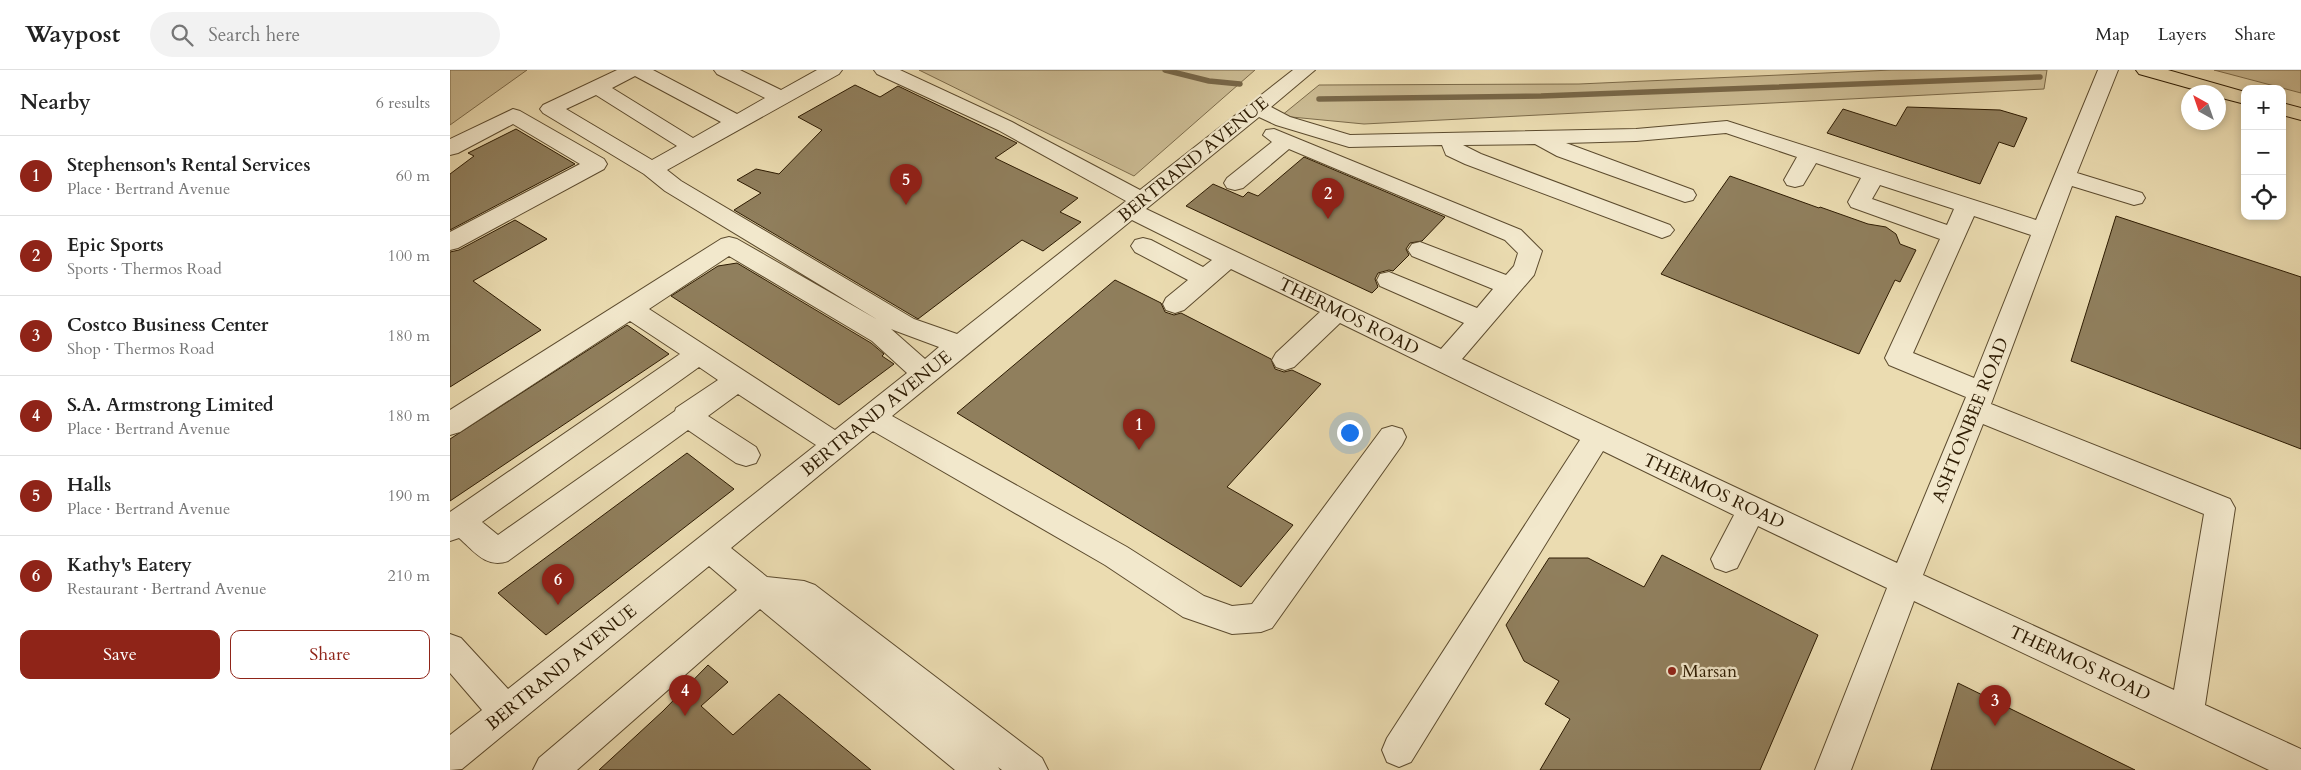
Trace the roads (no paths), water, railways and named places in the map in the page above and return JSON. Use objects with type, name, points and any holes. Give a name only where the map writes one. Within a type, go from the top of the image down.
[{"type":"main road","points":[[2146,70],[2241,97]]},
{"type":"main road","points":[[2286,110],[2301,114]]},
{"type":"street","points":[[632,70],[550,109],[652,169],[673,186],[905,326],[960,345]]},
{"type":"street","points":[[638,70],[737,122]]},
{"type":"street","points":[[724,70],[781,98]]},
{"type":"street","points":[[794,70],[823,75]]},
{"type":"street","name":"THERMOS ROAD","points":[[884,70],[1005,126],[1136,205],[1229,258],[1598,436],[2301,766]]},
{"type":"street","name":"BERTRAND AVENUE","points":[[450,758],[960,345],[1305,70]]},
{"type":"street","name":"ASHTONBEE ROAD","points":[[1833,770],[2108,70]]},
{"type":"street","points":[[652,169],[823,75]]},
{"type":"street","points":[[597,87],[693,147]]},
{"type":"street","points":[[450,148],[513,115],[596,164],[450,242]]},
{"type":"street","points":[[1248,115],[1283,121],[1349,141],[1636,135],[1727,127],[2044,231]]},
{"type":"street","points":[[1248,115],[1287,140],[1513,235],[1530,251],[1525,269],[1445,362]]},
{"type":"street","points":[[1540,137],[1565,151],[1686,195]]},
{"type":"street","points":[[1450,138],[1454,150],[1474,159],[1662,230]]},
{"type":"street","points":[[1235,182],[1287,140]]},
{"type":"street","points":[[1795,180],[1810,154]]},
{"type":"street","points":[[1874,175],[1859,202],[1953,235]]},
{"type":"street","points":[[2065,176],[2134,198]]},
{"type":"street","points":[[1967,206],[1898,358],[1979,401],[2220,508],[2187,713]]},
{"type":"street","points":[[450,424],[729,245],[881,334],[924,374]]},
{"type":"street","points":[[1143,246],[1205,278]]},
{"type":"street","points":[[1420,250],[1511,287]]},
{"type":"street","points":[[1175,304],[1229,258]]},
{"type":"street","points":[[1389,280],[1482,321]]},
{"type":"street","points":[[630,309],[837,445]]},
{"type":"street","points":[[1285,360],[1338,310]]},
{"type":"street","points":[[699,354],[455,525],[498,552],[738,380]]},
{"type":"street","points":[[686,416],[746,455]]},
{"type":"street","points":[[871,417],[1116,556],[1194,607],[1232,620],[1261,618],[1392,436]]},
{"type":"street","points":[[1399,750],[1598,436]]},
{"type":"street","points":[[1726,559],[1752,508]]},
{"type":"street","points":[[709,548],[982,770]]},
{"type":"street","points":[[551,770],[760,590],[804,595],[1030,770]]},
{"type":"street","points":[[450,650],[506,712]]},
{"type":"waterway","points":[[1165,70],[1209,81],[1240,84]]},
{"type":"waterway","points":[[1319,99],[1541,96],[2040,77]]},
{"type":"place","name":"Halls","points":[[906,205]]},
{"type":"place","name":"Epic Sports","points":[[1328,219]]},
{"type":"place","name":"Stephenson's Rental Services","points":[[1139,450]]},
{"type":"place","name":"Kathy's Eatery","points":[[558,605]]},
{"type":"place","name":"Marsan","points":[[1672,671]]},
{"type":"place","name":"S.A. Armstrong Limited","points":[[685,716]]},
{"type":"place","name":"Costco Business Center","points":[[1995,726]]}]
